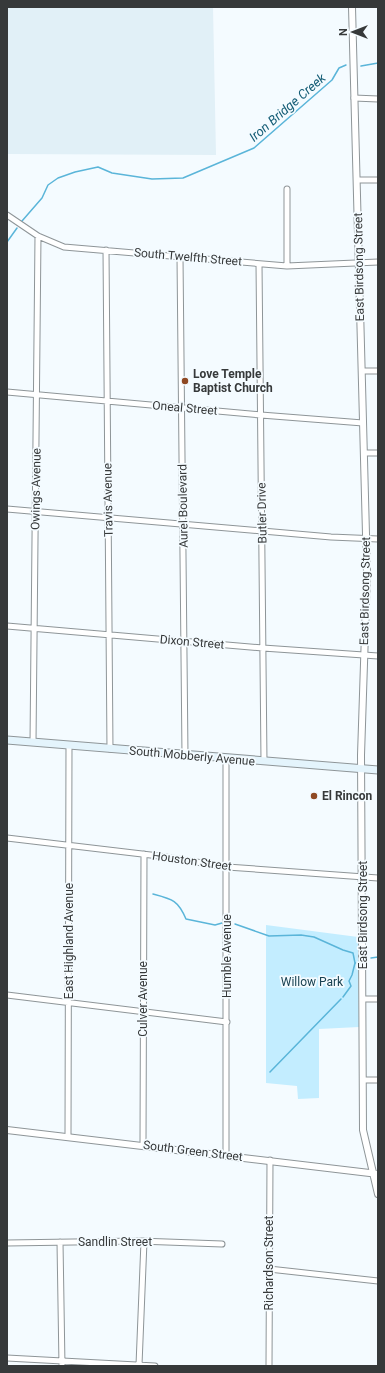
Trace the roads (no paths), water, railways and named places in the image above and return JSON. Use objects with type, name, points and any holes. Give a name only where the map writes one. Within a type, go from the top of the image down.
[{"type":"main road","name":"South Mobberly Avenue","points":[[7,740],[378,770]]},
{"type":"street","name":"East Birdsong Street","points":[[352,7],[367,583],[361,769],[364,1134],[375,1174],[378,1194]]},
{"type":"street","points":[[354,98],[378,99]]},
{"type":"street","points":[[357,180],[378,180]]},
{"type":"street","points":[[287,190],[288,266]]},
{"type":"street","name":"South Twelfth Street","points":[[7,215],[38,236],[64,247],[288,266],[378,262]]},
{"type":"street","name":"Owings Avenue","points":[[33,742],[38,236]]},
{"type":"street","name":"Travis Avenue","points":[[106,250],[110,749]]},
{"type":"street","name":"Aurel Boulevard","points":[[180,257],[185,755]]},
{"type":"street","name":"Butler Drive","points":[[259,264],[264,761]]},
{"type":"street","points":[[362,371],[378,371]]},
{"type":"street","name":"Oneal Street","points":[[7,392],[363,423]]},
{"type":"street","points":[[364,453],[378,453]]},
{"type":"street","points":[[7,509],[108,519],[378,539]]},
{"type":"street","name":"Dixon Street","points":[[7,626],[263,648],[378,656]]},
{"type":"street","name":"East Highland Avenue","points":[[68,1136],[69,745]]},
{"type":"street","name":"Humble Avenue","points":[[226,758],[226,1155]]},
{"type":"street","name":"Houston Street","points":[[7,838],[144,854],[227,867],[378,878]]},
{"type":"street","name":"Culver Avenue","points":[[143,1145],[144,854]]},
{"type":"street","points":[[7,995],[227,1022]]},
{"type":"street","points":[[363,1000],[378,1000]]},
{"type":"street","points":[[363,1080],[378,1080]]},
{"type":"street","name":"South Green Street","points":[[7,1130],[270,1160],[375,1174]]},
{"type":"street","name":"Richardson Street","points":[[269,1366],[270,1160]]},
{"type":"street","points":[[139,1365],[144,1241]]},
{"type":"street","name":"Sandlin Street","points":[[7,1243],[144,1241],[222,1244]]},
{"type":"street","points":[[60,1242],[62,1364]]},
{"type":"street","points":[[269,1269],[378,1281]]},
{"type":"street","points":[[7,1358],[62,1364],[155,1366]]},
{"type":"waterway","name":"Iron Bridge Creek","points":[[361,66],[378,63]]},
{"type":"waterway","name":"Iron Bridge Creek","points":[[22,221],[42,198],[48,185],[58,178],[75,172],[98,167],[112,173],[152,179],[183,178],[254,148],[332,80],[339,68],[346,65]]},
{"type":"waterway","name":"Iron Bridge Creek","points":[[7,242],[17,228]]},
{"type":"waterway","points":[[153,894],[174,901],[186,919],[215,925],[222,923]]},
{"type":"waterway","points":[[235,924],[269,936],[301,935],[314,937],[353,953],[355,963]]},
{"type":"waterway","points":[[371,958],[378,957]]},
{"type":"waterway","points":[[343,997],[351,986],[349,981],[356,963]]},
{"type":"waterway","points":[[270,1072],[341,999]]},
{"type":"place","name":"Love Temple Baptist Church","points":[[185,381]]},
{"type":"place","name":"El Rincon","points":[[314,796]]},
{"type":"park label","name":"Willow Park","points":[[312,982]]}]
